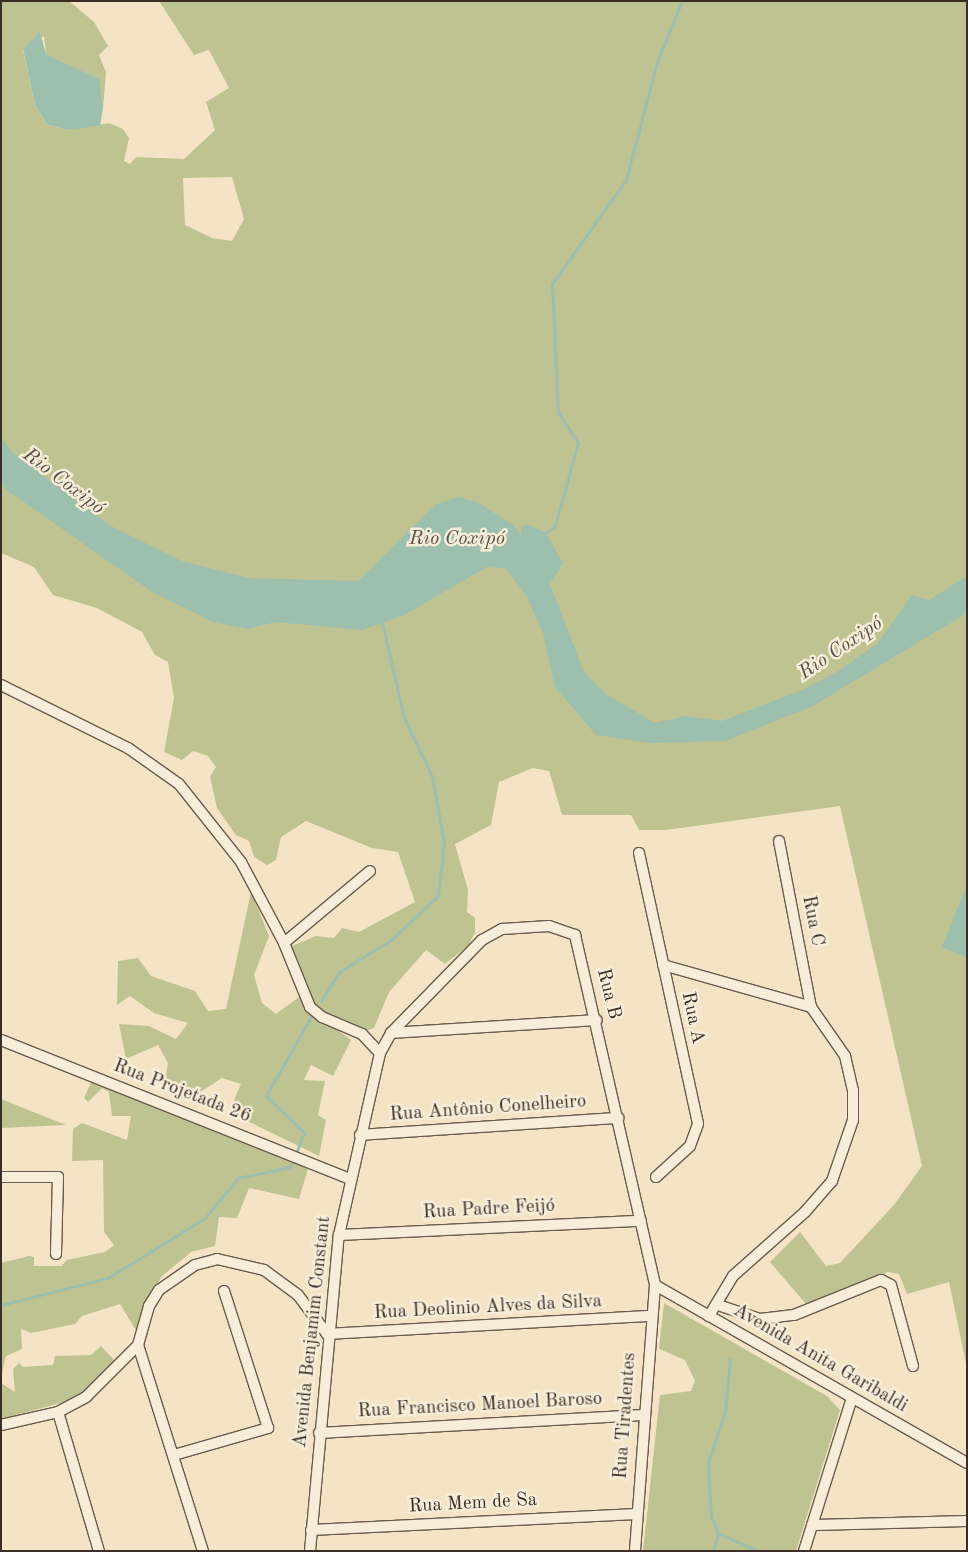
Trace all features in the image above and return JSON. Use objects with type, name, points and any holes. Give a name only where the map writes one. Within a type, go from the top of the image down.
[{"type":"street","points":[[1,685],[128,748],[179,784],[241,862],[284,943],[310,1007],[322,1017],[362,1034],[380,1053]]},
{"type":"street","name":"Rua C","points":[[779,841],[811,1007]]},
{"type":"street","name":"Rua A","points":[[639,853],[698,1124],[690,1146],[656,1177]]},
{"type":"street","points":[[284,943],[370,872]]},
{"type":"street","name":"Rua B","points":[[391,1033],[482,940],[502,929],[549,926],[575,935],[597,1020],[655,1285]]},
{"type":"street","points":[[663,965],[811,1007],[844,1056],[853,1090],[853,1120],[844,1152],[832,1181],[806,1212],[733,1276],[718,1305],[709,1316]]},
{"type":"street","points":[[391,1033],[597,1020]]},
{"type":"street","name":"Avenida Benjamim Constant","points":[[310,1551],[327,1334],[339,1235],[350,1179],[380,1053],[391,1033]]},
{"type":"street","name":"Rua Projetada 26","points":[[1,1040],[290,1152],[350,1179]]},
{"type":"street","name":"Rua Antônio Conelheiro","points":[[360,1136],[618,1118]]},
{"type":"street","points":[[1,1177],[58,1177],[56,1254]]},
{"type":"street","name":"Rua Padre Feijó","points":[[339,1235],[641,1221]]},
{"type":"street","points":[[1,1425],[58,1412],[106,1380],[138,1345],[149,1306],[159,1290],[195,1265],[217,1259],[256,1267],[283,1281],[327,1334]]},
{"type":"street","points":[[718,1305],[760,1319],[794,1315],[881,1280],[890,1284],[913,1366]]},
{"type":"street","name":"Avenida Anita Garibaldi","points":[[655,1285],[967,1463]]},
{"type":"street","name":"Rua Tiradentes","points":[[635,1551],[642,1415],[655,1285]]},
{"type":"street","points":[[174,1455],[268,1428],[224,1291]]},
{"type":"street","name":"Rua Deolinio Alves da Silva","points":[[327,1334],[652,1316]]},
{"type":"street","points":[[138,1345],[203,1551]]},
{"type":"street","points":[[804,1551],[852,1398]]},
{"type":"street","points":[[58,1412],[99,1551]]},
{"type":"street","name":"Rua Francisco Manoel Baroso","points":[[319,1432],[642,1415]]},
{"type":"street","name":"Rua Mem de Sa","points":[[311,1530],[638,1514]]},
{"type":"street","points":[[812,1525],[967,1520]]},
{"type":"green space","points":[[1,1],[69,1],[94,22],[108,46],[99,55],[106,72],[103,109],[98,79],[46,54],[44,36],[23,50],[35,105],[48,125],[68,130],[109,123],[123,129],[129,138],[124,161],[130,164],[136,157],[184,159],[215,130],[206,102],[229,88],[209,50],[194,55],[159,1],[967,1],[967,1368],[949,1282],[907,1294],[899,1274],[888,1272],[806,1304],[770,1262],[800,1232],[826,1266],[840,1263],[893,1206],[922,1166],[840,806],[666,830],[639,830],[631,815],[562,815],[549,771],[533,768],[499,782],[491,825],[455,844],[468,890],[467,912],[475,918],[475,932],[469,945],[445,964],[426,950],[389,992],[374,1028],[363,1032],[325,1021],[351,1040],[333,1076],[311,1065],[304,1080],[325,1081],[318,1115],[326,1120],[319,1156],[241,1118],[234,1100],[241,1084],[222,1078],[188,1100],[164,1088],[168,1063],[158,1045],[126,1059],[119,1024],[149,1026],[176,1039],[188,1023],[154,1013],[130,996],[117,1005],[118,961],[138,958],[151,976],[195,991],[208,1011],[226,1009],[251,892],[269,936],[254,975],[262,1003],[276,1014],[302,995],[319,1015],[305,992],[292,946],[316,936],[334,938],[342,928],[359,932],[415,902],[398,852],[372,848],[306,821],[281,837],[276,860],[267,865],[254,857],[249,841],[236,835],[217,808],[210,777],[216,767],[208,756],[193,751],[182,760],[164,752],[174,698],[168,662],[155,655],[142,632],[97,608],[53,595],[34,567],[1,553]],"holes":[[[232,177],[244,219],[232,241],[212,238],[185,225],[183,178]]]},
{"type":"green space","points":[[93,1078],[310,1162],[299,1199],[249,1188],[237,1218],[219,1217],[215,1246],[191,1252],[161,1277],[137,1332],[120,1304],[82,1316],[75,1324],[31,1333],[21,1329],[22,1349],[6,1356],[1,1378],[1,1263],[29,1256],[34,1257],[34,1266],[61,1266],[67,1260],[105,1252],[114,1245],[104,1232],[103,1160],[72,1161],[73,1129],[82,1123],[127,1140],[131,1116],[112,1116],[109,1092],[102,1088],[88,1102],[84,1098]]},
{"type":"green space","points":[[1,1099],[66,1125],[1,1128]]},
{"type":"green space","points":[[664,1303],[827,1396],[840,1410],[796,1551],[643,1551],[660,1395],[691,1391],[695,1381],[685,1360],[659,1349]]},
{"type":"green space","points":[[101,1346],[115,1361],[91,1389],[75,1399],[1,1419],[1,1383],[15,1392],[13,1369],[19,1363],[23,1367],[53,1365],[55,1356],[91,1355]]},
{"type":"water","points":[[40,32],[46,54],[99,79],[103,109],[100,126],[68,130],[48,125],[35,105],[23,49]]},
{"type":"water","name":"Rio Coxipó","points":[[1,437],[12,452],[109,525],[182,561],[248,578],[358,581],[436,504],[459,497],[477,502],[513,525],[521,535],[521,526],[529,525],[546,533],[563,563],[550,584],[584,672],[607,695],[655,723],[685,716],[722,721],[802,690],[840,670],[878,643],[912,595],[929,600],[967,576],[967,613],[811,707],[725,741],[651,743],[596,735],[555,687],[543,633],[526,595],[505,568],[487,567],[404,615],[362,630],[275,622],[247,629],[213,622],[152,592],[7,490],[1,484]]},
{"type":"water","points":[[967,884],[967,957],[942,947]]},
{"type":"waterway","points":[[544,534],[555,526],[578,443],[558,412],[552,284],[626,180],[657,62],[682,1]]},
{"type":"waterway","points":[[321,1001],[339,972],[391,940],[438,896],[444,843],[432,777],[404,718],[381,618]]},
{"type":"waterway","points":[[296,1153],[304,1133],[266,1096],[314,1012]]},
{"type":"waterway","points":[[1,1305],[108,1278],[205,1218],[238,1178],[290,1167],[294,1158]]},
{"type":"waterway","points":[[713,1551],[718,1533],[711,1517],[708,1464],[725,1412],[730,1359]]},
{"type":"waterway","points":[[718,1533],[758,1551]]}]
